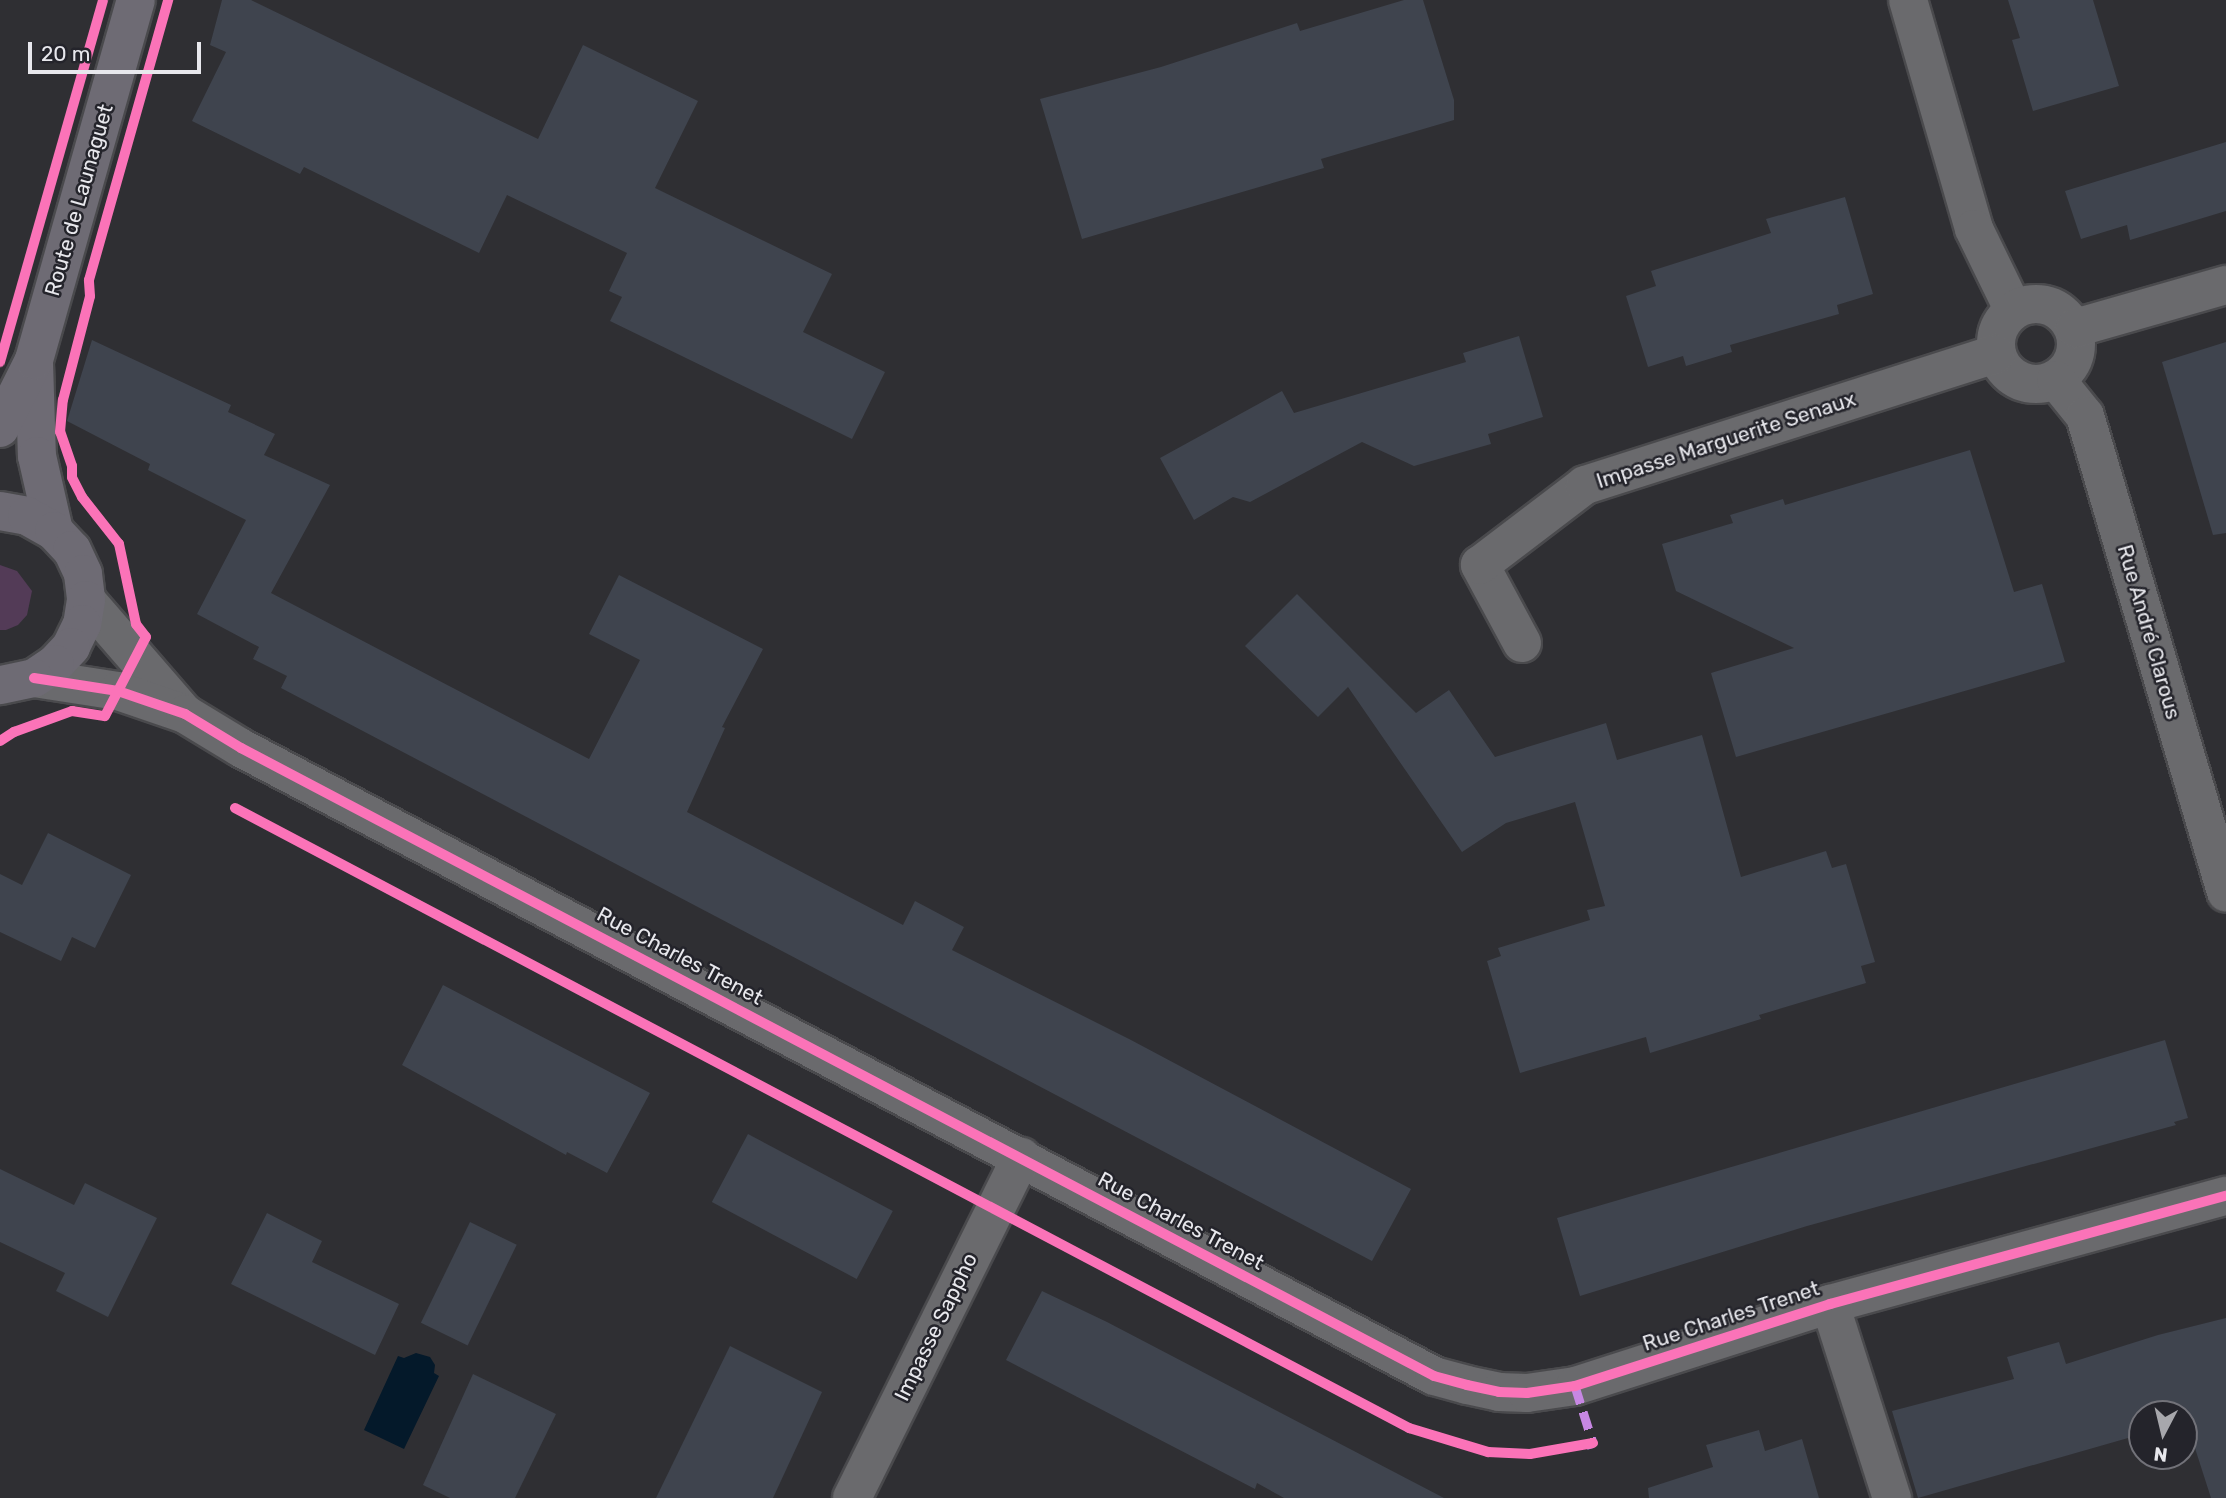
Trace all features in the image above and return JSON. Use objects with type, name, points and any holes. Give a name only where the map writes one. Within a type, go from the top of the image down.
[{"type":"main road","name":"Route de Launaguet","points":[[0,428],[34,360],[136,0]]},
{"type":"main road","name":"Route de Launaguet","points":[[34,360],[37,456],[54,531]]},
{"type":"main road","name":"Route de Launaguet","points":[[0,511],[27,516],[54,531],[72,550],[83,574],[86,600],[82,624],[71,647],[55,664],[12,687]]},
{"type":"street","points":[[1908,0],[1974,229],[2013,309]]},
{"type":"street","points":[[2075,328],[2226,285]]},
{"type":"street","points":[[2035,302],[2062,311],[2075,328],[2077,352],[2068,370],[2056,380],[2036,385],[2010,375],[1996,354],[1995,338],[2000,324],[2013,309],[2035,302]]},
{"type":"street","name":"Impasse Marguerite Senaux","points":[[1522,643],[1480,565],[1585,485],[1996,354]]},
{"type":"street","name":"Rue André Clarous","points":[[2056,380],[2085,416],[2226,893]]},
{"type":"street","name":"Rue Charles Trenet","points":[[86,600],[185,714]]},
{"type":"street","name":"Rue Charles Trenet","points":[[12,687],[118,691],[185,714],[241,748],[1434,1376],[1499,1392],[1527,1392],[1575,1386],[1830,1304],[2226,1196]]},
{"type":"street","name":"Impasse Sappho","points":[[852,1498],[1021,1157]]},
{"type":"street","points":[[1830,1304],[1892,1498]]},
{"type":"shaded area","points":[[0,565],[17,571],[32,591],[27,615],[18,625],[6,630],[0,630]]},
{"type":"water","points":[[416,1353],[430,1357],[435,1365],[434,1373],[439,1376],[404,1449],[364,1430],[398,1356],[404,1358]]},
{"type":"building","points":[[222,0],[251,0],[538,139],[583,45],[698,101],[655,188],[832,274],[803,332],[885,372],[852,439],[610,321],[622,297],[609,291],[627,253],[507,195],[479,253],[304,167],[300,174],[192,121],[226,52],[210,45]]},
{"type":"building","points":[[1404,0],[1423,0],[1454,100],[1454,120],[1321,159],[1324,168],[1082,239],[1040,99],[1161,67],[1297,23],[1300,31]]},
{"type":"building","points":[[2008,0],[2093,0],[2119,86],[2033,111],[2012,40],[2020,38]]},
{"type":"building","points":[[2226,142],[2226,211],[2130,240],[2127,225],[2081,239],[2065,191]]},
{"type":"building","points":[[1845,197],[1873,294],[1837,305],[1839,314],[1730,345],[1732,352],[1686,366],[1683,356],[1648,367],[1626,296],[1656,286],[1651,271],[1771,233],[1766,219]]},
{"type":"building","points":[[1519,336],[1543,417],[1488,434],[1491,444],[1414,466],[1362,442],[1250,502],[1233,497],[1194,520],[1160,458],[1282,391],[1294,413],[1466,362],[1463,353]]},
{"type":"building","points":[[92,340],[231,405],[228,412],[275,434],[264,455],[330,485],[271,593],[589,759],[640,660],[589,634],[619,575],[763,649],[722,727],[725,728],[687,812],[903,925],[915,901],[964,927],[952,950],[1131,1040],[1411,1189],[1372,1261],[281,688],[287,676],[253,659],[259,647],[197,614],[246,520],[148,470],[150,464],[67,421]]},
{"type":"building","points":[[2226,342],[2226,533],[2213,535],[2162,362]]},
{"type":"building","points":[[1970,450],[2014,592],[2042,584],[2065,662],[1736,757],[1711,673],[1794,648],[1676,591],[1662,544],[1733,523],[1730,515],[1783,499],[1785,505]]},
{"type":"building","points":[[1297,594],[1416,713],[1449,690],[1495,757],[1606,723],[1617,760],[1702,735],[1741,877],[1826,851],[1832,868],[1846,864],[1875,962],[1861,966],[1866,983],[1759,1015],[1761,1019],[1650,1053],[1646,1037],[1520,1073],[1487,961],[1501,956],[1498,948],[1590,920],[1587,910],[1605,906],[1575,802],[1506,823],[1462,852],[1348,687],[1318,717],[1245,646]]},
{"type":"building","points":[[48,833],[131,875],[95,948],[72,937],[61,961],[0,932],[0,874],[22,885]]},
{"type":"building","points":[[443,985],[650,1093],[607,1173],[567,1152],[566,1155],[402,1065]]},
{"type":"building","points":[[2165,1040],[2188,1118],[2174,1122],[2176,1125],[1807,1226],[1580,1296],[1557,1218]]},
{"type":"building","points":[[748,1134],[893,1211],[857,1279],[712,1202]]},
{"type":"building","points":[[0,1169],[74,1205],[85,1183],[157,1218],[108,1317],[56,1291],[65,1273],[0,1242]]},
{"type":"building","points":[[267,1213],[322,1241],[312,1262],[399,1304],[375,1355],[231,1284]]},
{"type":"building","points":[[470,1222],[517,1245],[468,1345],[421,1323]]},
{"type":"building","points":[[1042,1291],[1107,1322],[1444,1498],[1284,1498],[1257,1483],[1255,1489],[1006,1360]]},
{"type":"building","points":[[2226,1318],[2226,1498],[2211,1498],[2198,1458],[2198,1400],[2128,1400],[2128,1438],[1918,1498],[1892,1411],[2014,1379],[2007,1357],[2059,1342],[2066,1364],[2158,1335]]},
{"type":"building","points":[[730,1346],[822,1392],[773,1498],[656,1498]]},
{"type":"building","points":[[473,1374],[556,1414],[515,1498],[450,1498],[423,1485]]},
{"type":"building","points":[[1759,1430],[1765,1451],[1802,1439],[1819,1498],[1649,1498],[1648,1488],[1713,1467],[1706,1445]]},
{"type":"marked path","points":[[1575,1386],[1593,1443],[1586,1445]]},
{"type":"cycle path","points":[[0,362],[103,0]]},
{"type":"cycle path","points":[[0,741],[14,732],[72,711],[105,716],[146,637],[136,624],[119,544],[82,497],[72,477],[72,466],[60,432],[63,400],[90,296],[89,280],[168,0]]},
{"type":"cycle path","points":[[34,678],[118,691],[185,714],[241,748],[1434,1376],[1467,1385],[1499,1392],[1527,1393],[1575,1386],[1830,1304],[2226,1196]]},
{"type":"cycle path","points":[[235,808],[1409,1428],[1488,1452],[1530,1454],[1593,1443]]}]
